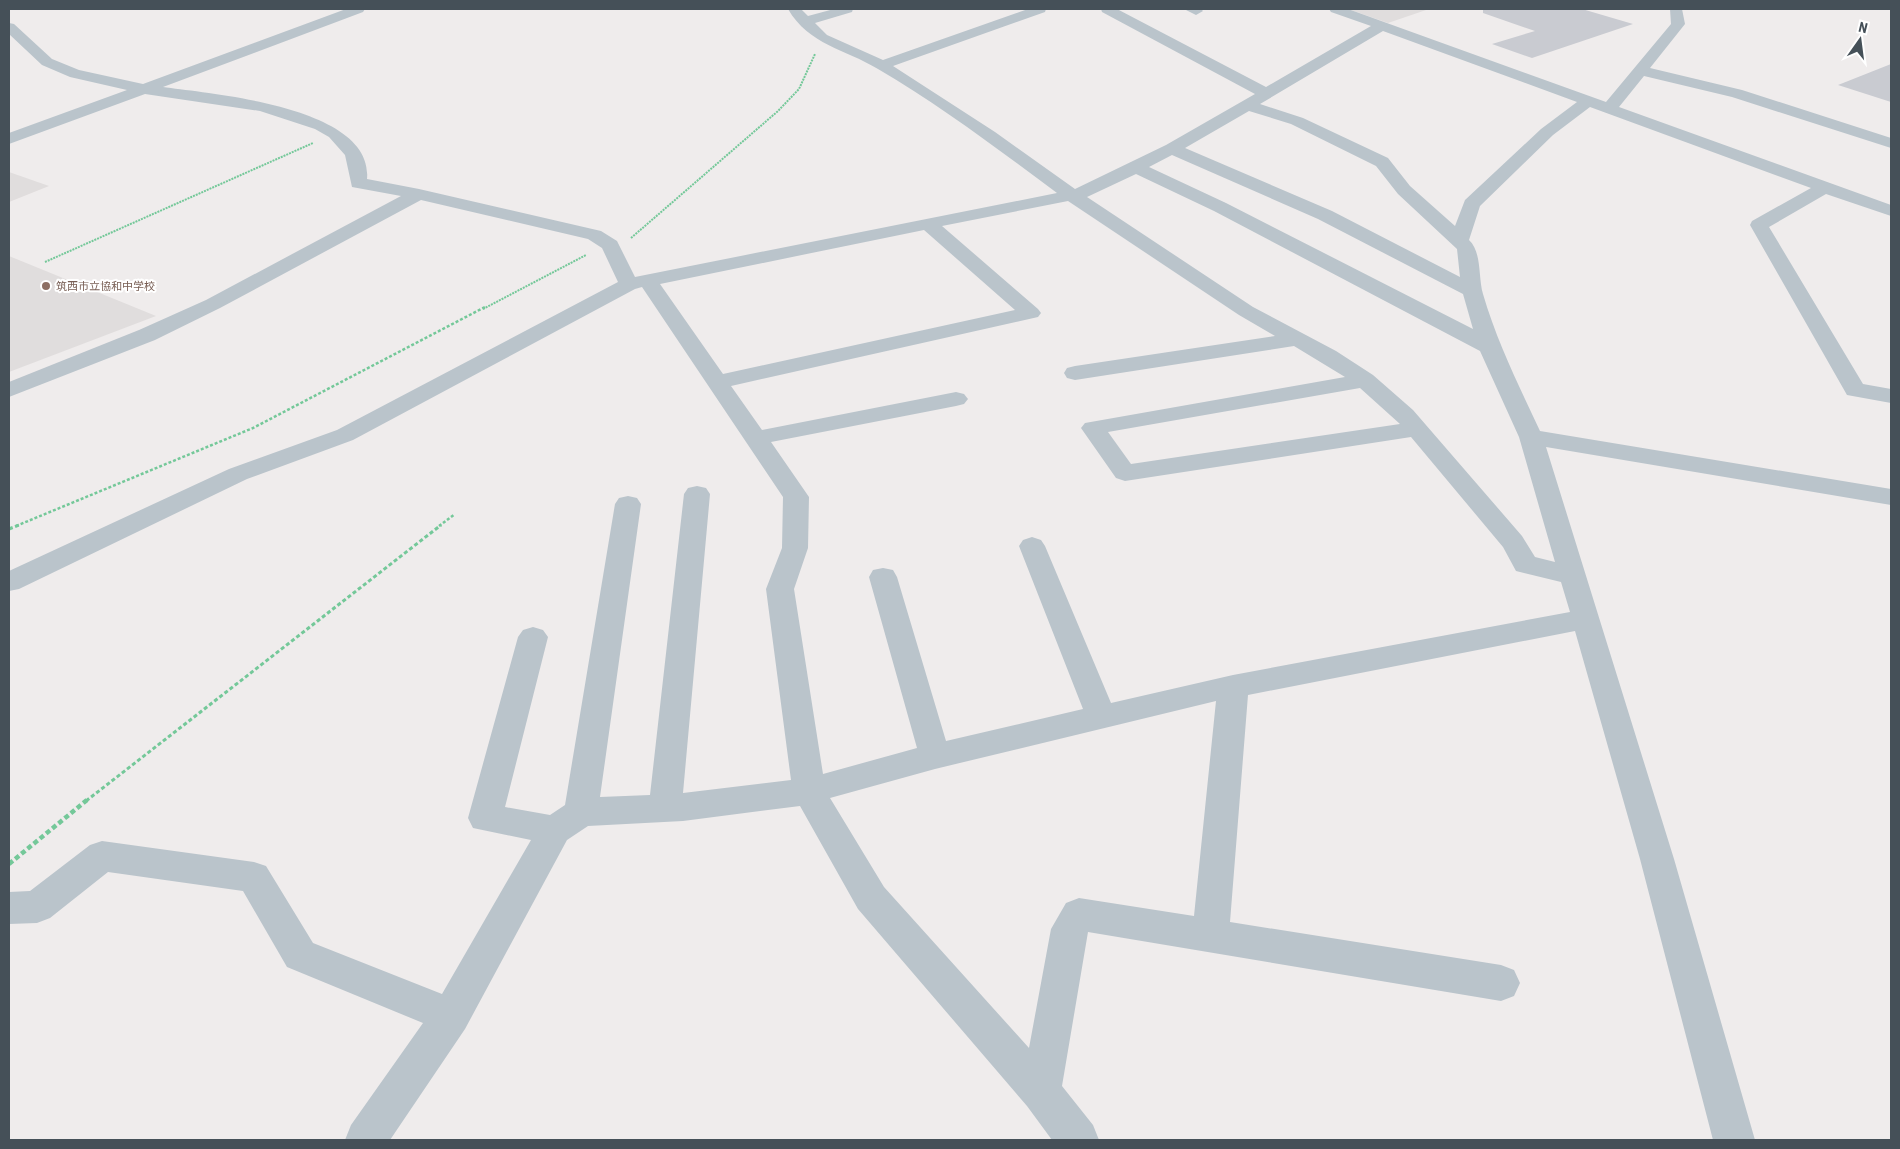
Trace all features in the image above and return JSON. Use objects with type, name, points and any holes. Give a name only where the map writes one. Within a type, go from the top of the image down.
[{"type":"street","points":[[9,139],[358,9]]},
{"type":"street","points":[[794,9],[822,38],[882,65],[989,135],[1070,194],[1246,311],[1365,380],[1405,415],[1513,542],[1526,564],[1573,575]]},
{"type":"street","points":[[806,21],[847,9]]},
{"type":"street","points":[[882,65],[1040,9]]},
{"type":"street","points":[[1107,9],[1267,94]]},
{"type":"street","points":[[1336,9],[1891,211]]},
{"type":"street","points":[[1609,109],[1642,71],[1678,24],[1676,9]]},
{"type":"street","points":[[9,582],[238,474],[345,435],[638,282],[1086,192],[1172,149],[1382,26]]},
{"type":"street","points":[[9,27],[46,62],[75,74],[145,89],[214,98],[282,110],[334,134],[353,154],[359,174],[358,183],[419,194],[594,235],[610,245],[717,382],[796,497],[795,548],[780,589],[809,791],[871,898],[1041,1092],[1078,1140]]},
{"type":"street","points":[[1642,71],[1737,93],[1891,143]]},
{"type":"street","points":[[1460,239],[1471,204],[1547,132],[1588,101]]},
{"type":"street","points":[[1248,105],[1297,120],[1382,162],[1404,190],[1466,246],[1472,292],[1490,347],[1531,437],[1573,575],[1657,859],[1734,1140]]},
{"type":"street","points":[[1172,149],[1325,215],[1472,292]]},
{"type":"street","points":[[1135,168],[1220,207],[1490,347]]},
{"type":"street","points":[[1825,187],[1759,224],[1855,390],[1891,396]]},
{"type":"street","points":[[9,390],[147,335],[213,304],[419,194]]},
{"type":"street","points":[[717,382],[1031,313],[927,223]]},
{"type":"street","points":[[1075,373],[1297,339]]},
{"type":"street","points":[[1365,380],[1092,428],[1125,473],[1416,428]]},
{"type":"street","points":[[756,438],[956,399]]},
{"type":"street","points":[[1531,437],[1891,497]]},
{"type":"street","points":[[665,808],[697,494]]},
{"type":"street","points":[[366,1140],[451,1016],[568,821],[628,504]]},
{"type":"street","points":[[1032,546],[1102,717]]},
{"type":"street","points":[[883,577],[935,756]]},
{"type":"street","points":[[533,637],[485,818],[568,821],[809,791],[935,756],[1233,686],[1586,619]]},
{"type":"street","points":[[1210,933],[1233,686]]},
{"type":"street","points":[[9,908],[36,907],[102,856],[254,877],[300,956],[451,1016]]},
{"type":"street","points":[[1041,1092],[1069,929],[1080,914],[1210,933],[1501,983]]},
{"type":"path","points":[[9,529],[253,428],[607,243],[632,238],[778,111],[799,89],[822,38]]},
{"type":"path","points":[[45,262],[334,134]]},
{"type":"path","points":[[9,864],[117,776],[455,514]]},
{"type":"shaded area","points":[[1348,9],[1429,9],[1388,23]]},
{"type":"shaded area","points":[[9,172],[49,186],[9,202]]},
{"type":"shaded area","name":"筑西市立協和中学校","points":[[9,256],[156,316],[9,372]]},
{"type":"building","points":[[1483,9],[1582,9],[1633,24],[1532,58],[1492,44],[1535,31],[1483,13]]},
{"type":"building","points":[[1891,64],[1891,102],[1838,85]]},
{"type":"place","name":"筑西市立協和中学校","points":[[46,286]]}]
